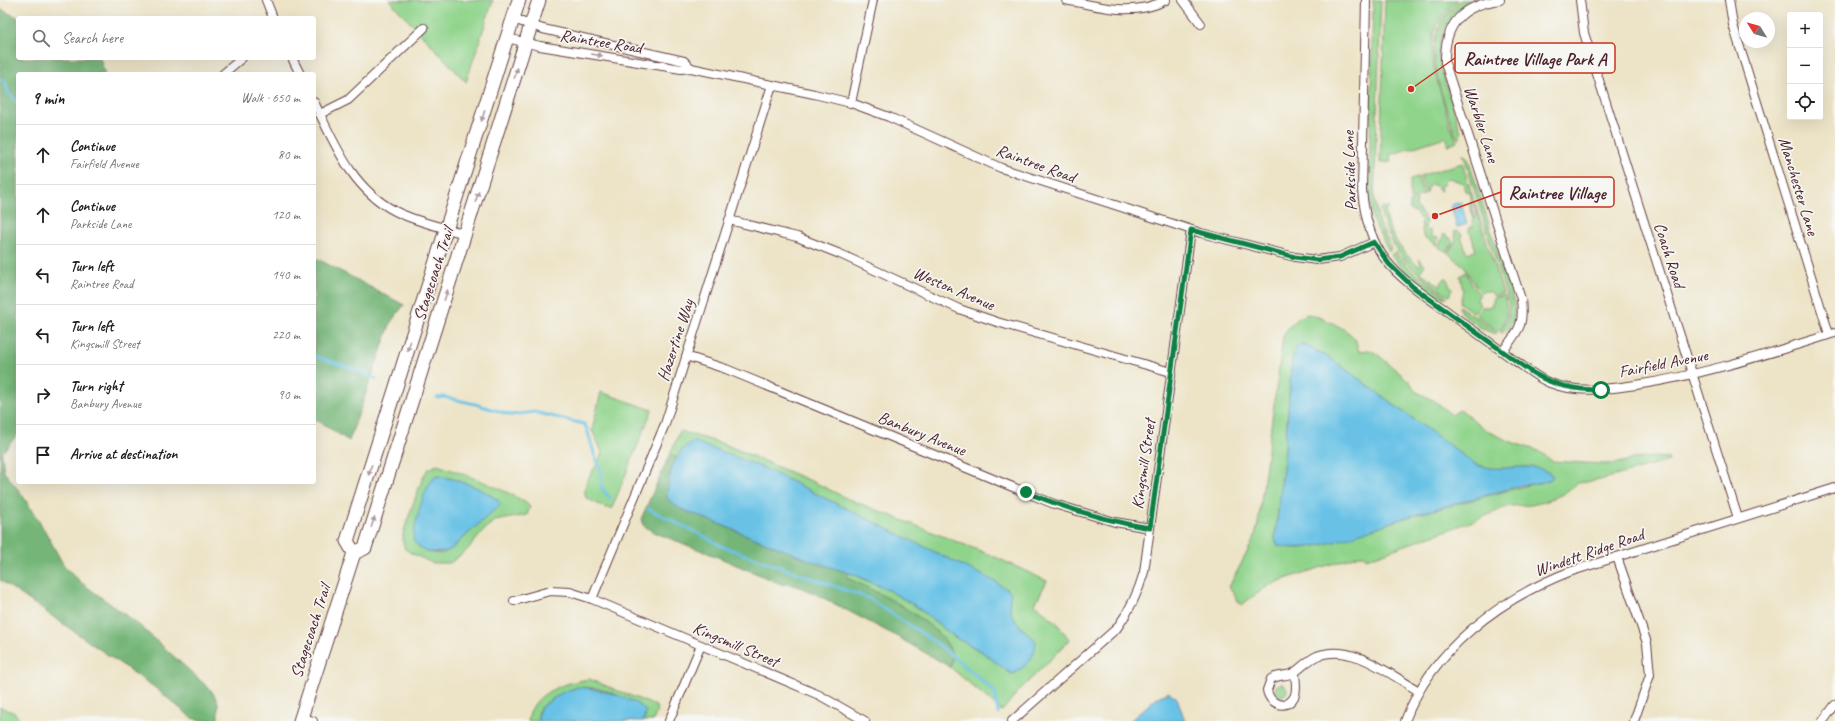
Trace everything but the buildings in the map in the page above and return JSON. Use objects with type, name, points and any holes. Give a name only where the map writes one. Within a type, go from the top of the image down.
[{"type":"main road","name":"Stagecoach Trail","points":[[305,720],[354,553],[347,541],[519,0]]},
{"type":"main road","name":"Stagecoach Trail","points":[[354,553],[365,548],[539,0]]},
{"type":"street","points":[[266,0],[272,16]]},
{"type":"street","points":[[851,103],[873,0]]},
{"type":"street","points":[[1066,0],[1112,10],[1139,9],[1166,0]]},
{"type":"street","points":[[1183,0],[1201,24]]},
{"type":"street","name":"Parkside Lane","points":[[1366,0],[1362,190],[1363,208],[1374,242],[1386,261],[1400,276],[1502,351]]},
{"type":"street","name":"Warbler Lane","points":[[1500,0],[1474,6],[1462,13],[1454,23],[1448,35],[1445,48],[1446,63],[1521,299],[1523,318],[1517,332],[1502,351]]},
{"type":"street","name":"Coach Road","points":[[1580,0],[1580,11],[1584,33],[1738,518]]},
{"type":"street","name":"Manchester Lane","points":[[1729,0],[1733,25],[1832,334]]},
{"type":"street","name":"Raintree Road","points":[[513,19],[531,25],[684,61],[691,68]]},
{"type":"street","points":[[320,114],[348,100],[424,28]]},
{"type":"street","name":"Raintree Road","points":[[507,38],[526,43],[681,69],[691,68],[851,103],[889,117],[1001,168],[1191,230],[1295,257],[1317,260],[1340,257],[1374,242]]},
{"type":"street","points":[[225,72],[240,60]]},
{"type":"street","points":[[293,60],[299,72]]},
{"type":"street","name":"Hazertine Way","points":[[592,599],[655,449],[772,85]]},
{"type":"street","points":[[316,106],[342,160],[353,177],[377,200],[407,217],[465,234]]},
{"type":"street","name":"Weston Avenue","points":[[729,220],[797,237],[826,248],[959,309],[997,322],[1171,372]]},
{"type":"street","name":"Kingsmill Street","points":[[1012,721],[1117,628],[1130,611],[1138,594],[1144,572],[1191,230]]},
{"type":"street","name":"Fairfield Avenue","points":[[1502,351],[1548,382],[1565,388],[1601,390],[1692,375],[1832,334]]},
{"type":"street","name":"Banbury Avenue","points":[[686,356],[726,369],[1054,504],[1114,522],[1150,528]]},
{"type":"street","name":"Windett Ridge Road","points":[[1405,721],[1419,691],[1438,665],[1457,643],[1496,610],[1522,593],[1544,582],[1617,557],[1835,488]]},
{"type":"street","points":[[1617,557],[1647,643],[1650,674],[1633,720]]},
{"type":"street","name":"Kingsmill Street","points":[[514,601],[550,591],[570,592],[592,599],[819,695],[866,721]]},
{"type":"street","points":[[669,721],[701,645]]},
{"type":"street","points":[[1295,672],[1296,692],[1292,700],[1288,703],[1280,704],[1272,701],[1267,690],[1270,680],[1279,675],[1289,675],[1317,656],[1328,653],[1350,654],[1361,658],[1419,691]]},
{"type":"street","points":[[1823,721],[1835,705]]},
{"type":"green space","points":[[389,0],[493,0],[466,82]]},
{"type":"green space","points":[[1373,0],[1381,0],[1374,197],[1379,223],[1391,248],[1389,252],[1373,220],[1369,196]]},
{"type":"green space","points":[[1385,0],[1458,0],[1438,23],[1432,47],[1435,73],[1449,122],[1457,142],[1448,145],[1445,137],[1390,155],[1391,162],[1380,163]]},
{"type":"green space","points":[[1461,0],[1471,0],[1463,5],[1449,19],[1441,36],[1439,46],[1440,65],[1461,133],[1459,140],[1455,134],[1438,81],[1434,46],[1438,30],[1446,14]]},
{"type":"green space","points":[[0,9],[16,17],[16,60],[101,60],[104,72],[16,72],[16,436],[2,453],[4,472],[21,493],[45,531],[63,564],[83,584],[139,625],[211,690],[218,702],[218,719],[198,720],[192,718],[154,687],[0,580]]},
{"type":"green space","points":[[1463,153],[1468,158],[1514,303],[1515,312],[1513,320],[1509,327],[1502,333],[1500,332],[1508,318],[1509,304]]},
{"type":"green space","points":[[1462,163],[1503,293],[1494,296],[1488,291],[1481,292],[1476,287],[1464,266],[1448,253],[1456,241],[1454,232],[1458,231],[1462,234],[1461,237],[1467,253],[1476,251],[1469,232],[1470,227],[1473,227],[1472,222],[1474,219],[1469,204],[1471,202],[1475,218],[1477,217],[1474,204],[1471,201],[1471,194],[1465,191],[1463,183],[1449,178],[1445,180],[1443,185],[1440,186],[1441,191],[1437,186],[1430,184],[1426,194],[1420,176]]},
{"type":"green space","points":[[1418,177],[1424,195],[1410,199],[1410,179]]},
{"type":"green space","points":[[1417,199],[1416,207],[1425,217],[1420,219],[1415,212],[1410,210],[1410,201]]},
{"type":"green space","points":[[1382,207],[1389,208],[1385,210],[1389,226],[1401,248],[1412,261],[1419,266],[1421,265],[1419,259],[1425,265],[1420,272],[1440,286],[1442,285],[1441,283],[1444,278],[1446,278],[1452,289],[1449,296],[1425,279],[1405,260],[1390,237],[1384,224],[1380,209]]},
{"type":"green space","points":[[1426,219],[1425,228],[1428,231],[1430,230],[1433,238],[1438,238],[1436,245],[1423,236],[1421,221]]},
{"type":"green space","points":[[1446,234],[1447,238],[1450,237],[1453,243],[1447,252],[1438,247],[1443,235]]},
{"type":"green space","points":[[1395,252],[1416,275],[1447,297],[1441,297],[1433,293],[1417,282],[1391,255]]},
{"type":"green space","points":[[316,258],[404,305],[391,322],[349,441],[316,419]]},
{"type":"green space","points":[[1466,272],[1473,287],[1480,294],[1477,299],[1480,306],[1474,313],[1460,303],[1463,290],[1460,276]]},
{"type":"green space","points":[[1504,295],[1506,314],[1504,323],[1498,331],[1476,315],[1482,307],[1491,306],[1494,298]]},
{"type":"green space","points":[[1459,306],[1497,332],[1496,334],[1468,319],[1460,310]]},
{"type":"green space","points":[[1308,314],[1327,321],[1348,332],[1356,341],[1359,351],[1370,350],[1377,354],[1410,382],[1415,391],[1435,401],[1452,415],[1460,409],[1487,431],[1514,443],[1539,451],[1552,461],[1615,464],[1633,459],[1654,457],[1668,458],[1669,461],[1600,480],[1578,483],[1563,494],[1544,502],[1531,505],[1509,506],[1476,520],[1366,559],[1365,555],[1360,555],[1282,580],[1268,586],[1241,605],[1229,587],[1254,539],[1258,524],[1283,337],[1293,322]],"holes":[[[1303,344],[1330,358],[1475,464],[1492,469],[1526,467],[1551,479],[1404,518],[1332,542],[1300,548],[1278,546],[1275,538],[1284,460],[1292,360],[1297,347]]]},
{"type":"green space","points":[[601,392],[652,410],[612,508],[606,508],[586,498],[585,492],[588,480],[602,452],[592,430]]},
{"type":"green space","points":[[680,431],[724,444],[818,484],[846,498],[993,556],[1047,581],[1035,604],[1055,621],[1070,640],[1017,693],[1002,711],[950,667],[952,663],[903,606],[847,578],[848,572],[890,591],[914,605],[956,638],[981,651],[1013,674],[1036,641],[1012,618],[1009,604],[683,448],[677,458],[670,454]]},
{"type":"green space","points":[[670,454],[677,458],[669,474],[679,508],[812,561],[848,572],[847,578],[894,602],[914,614],[931,627],[945,641],[952,654],[950,667],[896,636],[812,592],[794,585],[781,584],[713,555],[653,532],[643,525],[641,519]]},
{"type":"green space","points":[[437,465],[472,477],[502,490],[530,507],[527,515],[495,521],[488,526],[467,550],[450,563],[432,563],[405,549],[403,543],[403,534],[407,521],[423,477],[428,469]],"holes":[[[437,476],[453,479],[477,488],[498,500],[499,507],[484,517],[453,547],[446,552],[439,554],[427,551]]]},
{"type":"green space","points":[[589,679],[656,706],[657,711],[653,721],[643,721],[646,716],[618,696],[597,688],[587,688],[567,692],[549,701],[540,708],[538,716],[539,721],[528,721],[536,702],[551,690],[570,683]]},
{"type":"green space","points":[[1279,684],[1283,684],[1287,690],[1283,696],[1279,696],[1275,692],[1275,688]]},
{"type":"green space","points":[[0,707],[15,713],[20,721],[0,721]]},
{"type":"water","points":[[1461,202],[1467,224],[1457,227],[1451,205]]},
{"type":"water","points":[[1303,344],[1330,358],[1475,464],[1496,468],[1535,468],[1553,476],[1551,479],[1536,484],[1522,485],[1419,514],[1342,540],[1309,547],[1293,548],[1278,546],[1275,538],[1284,460],[1292,360],[1297,346]]},
{"type":"water","points":[[693,441],[764,468],[996,582],[1011,592],[1010,608],[1015,620],[1036,641],[1032,657],[1026,665],[1013,674],[981,651],[956,638],[914,605],[890,591],[855,575],[812,561],[679,508],[667,498],[669,481],[673,466],[680,452]]},
{"type":"water","points":[[437,476],[453,479],[471,486],[488,494],[501,504],[450,550],[445,552],[429,552],[416,544],[413,539],[418,514],[424,495],[432,480]]},
{"type":"water","points":[[578,687],[604,691],[633,701],[646,711],[643,721],[539,721],[538,716],[540,708],[561,693]]},
{"type":"water","points":[[1169,692],[1177,698],[1185,721],[1130,721],[1156,698]]},
{"type":"waterway","points":[[0,79],[5,81],[8,92],[16,101]]},
{"type":"waterway","points":[[316,357],[361,371],[376,379]]},
{"type":"waterway","points":[[437,398],[444,397],[475,404],[511,415],[534,412],[584,424],[601,470],[602,489],[610,498]]},
{"type":"waterway","points":[[648,509],[700,534],[721,546],[868,598],[938,644],[995,692],[998,713]]},
{"type":"place","name":"Raintree Village Park A","points":[[1411,89]]},
{"type":"place","name":"Raintree Village","points":[[1435,216]]},
{"type":"route","points":[[1026,492],[1054,504],[1088,515],[1114,522],[1150,528],[1191,230],[1295,257],[1317,260],[1340,257],[1374,242],[1389,264],[1413,287],[1533,373],[1548,382],[1565,388],[1601,390]]}]
